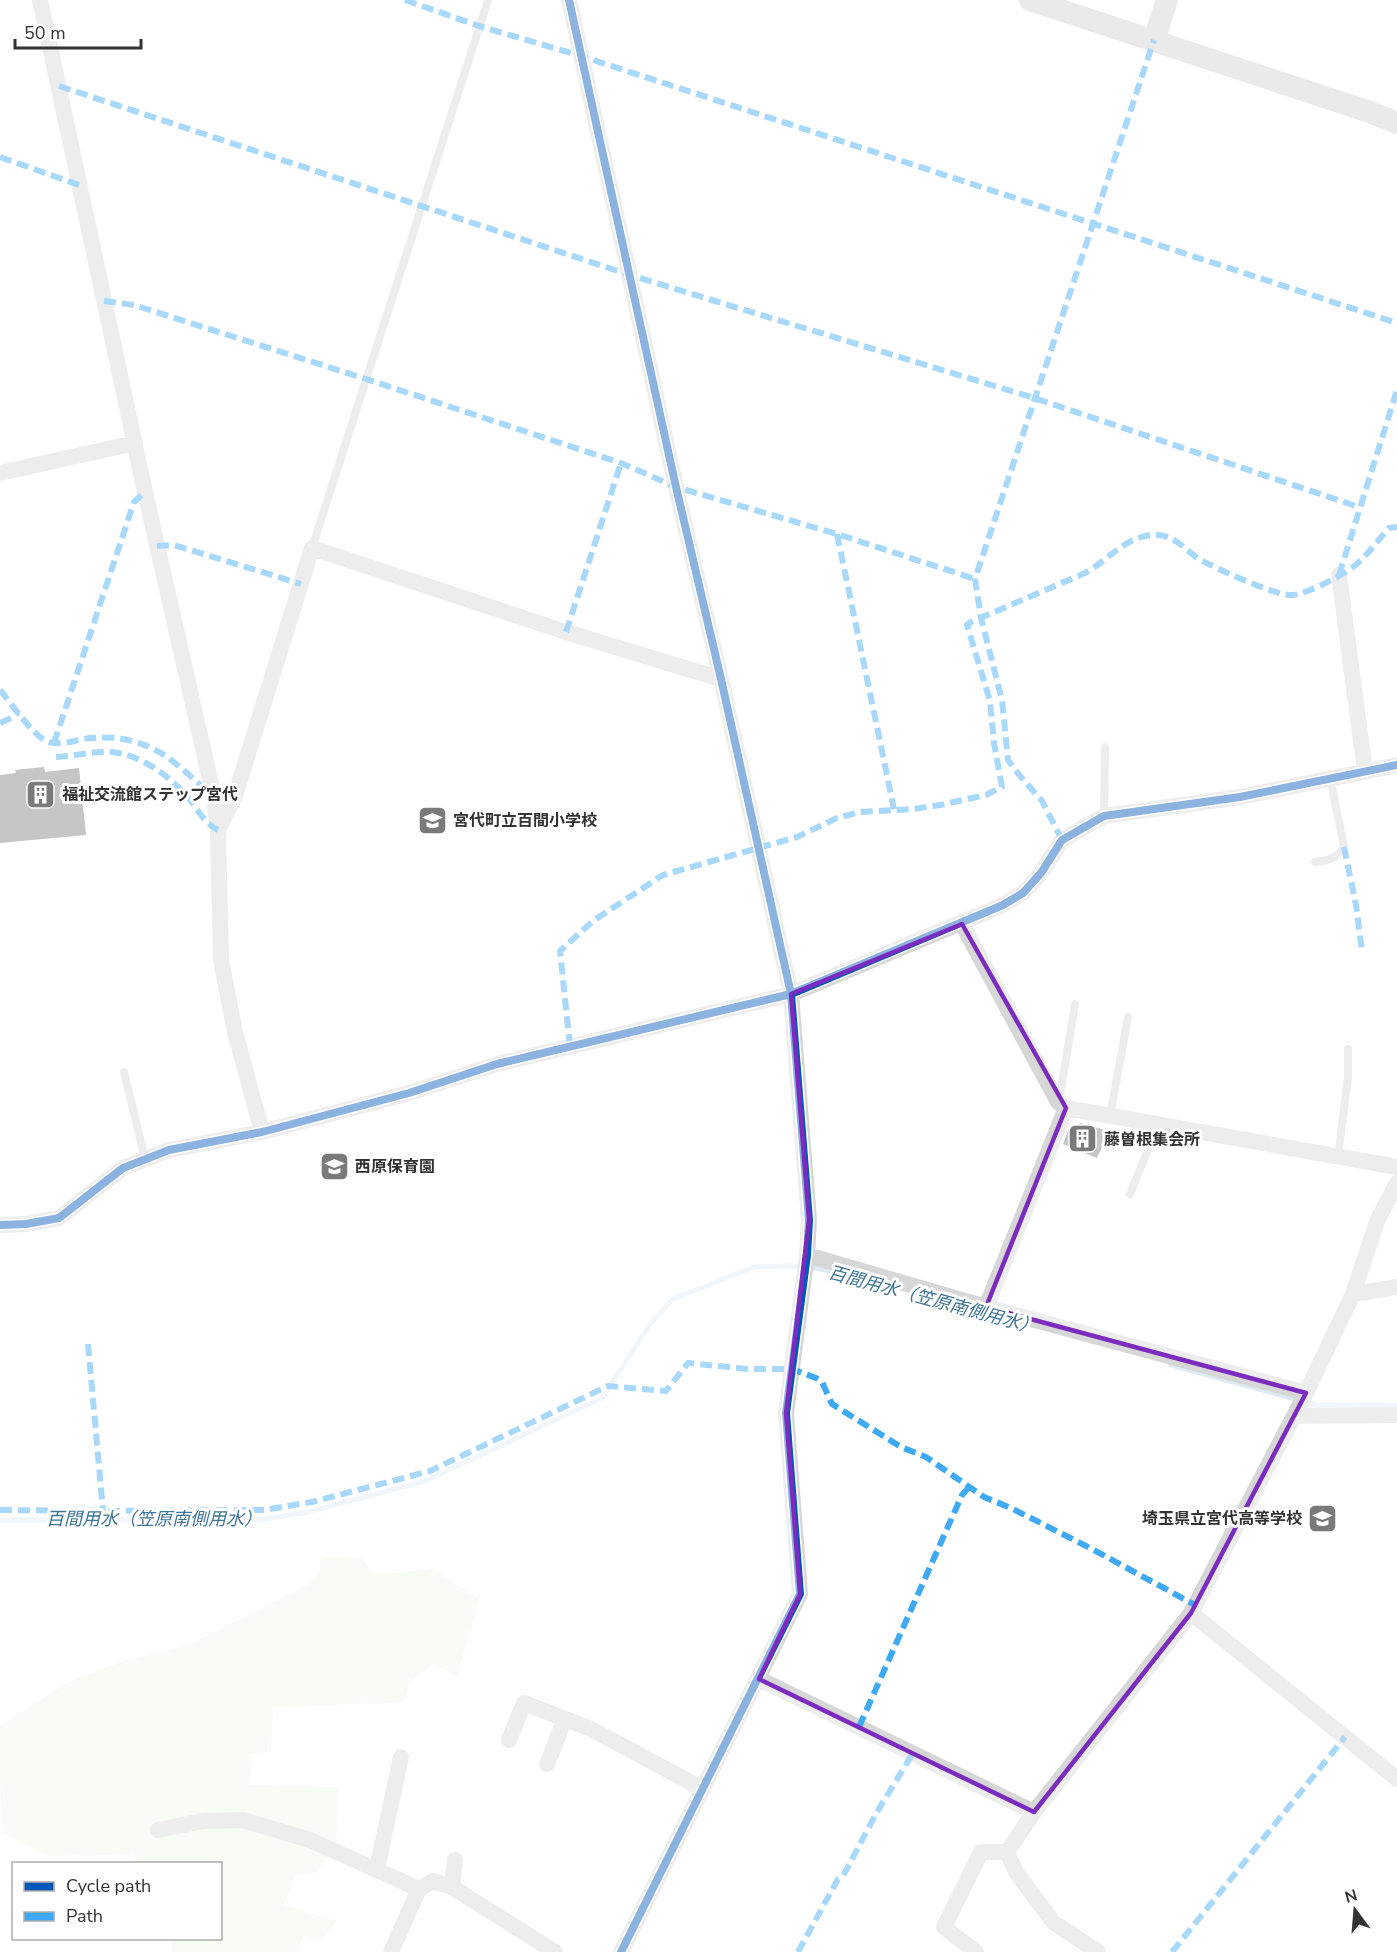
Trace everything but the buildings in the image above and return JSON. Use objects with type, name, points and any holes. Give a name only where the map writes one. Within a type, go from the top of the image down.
[{"type":"street","points":[[40,0],[214,797],[218,831],[220,960],[235,1032],[262,1132]]},
{"type":"street","points":[[569,0],[791,994],[809,1220],[807,1255],[786,1413],[800,1594],[621,1952]]},
{"type":"street","points":[[1030,0],[1370,112],[1397,123]]},
{"type":"street","points":[[1154,40],[1167,0]]},
{"type":"street","points":[[0,473],[135,443]]},
{"type":"street","points":[[218,831],[235,796],[312,548],[566,632],[721,679]]},
{"type":"street","points":[[1339,575],[1365,771]]},
{"type":"street","points":[[0,1224],[26,1224],[59,1218],[123,1168],[169,1150],[262,1132],[409,1093],[496,1064],[791,994],[1004,905],[1023,893],[1041,873],[1062,840],[1104,816],[1240,797],[1397,765]]},
{"type":"street","points":[[962,924],[1062,1105],[1158,1125],[1397,1167]]},
{"type":"street","points":[[986,1307],[1062,1105]]},
{"type":"street","points":[[1008,1852],[1034,1812],[1191,1613],[1306,1394],[1353,1294],[1378,1219],[1397,1183]]},
{"type":"street","points":[[807,1255],[986,1307],[1306,1394]]},
{"type":"street","points":[[1353,1294],[1397,1287]]},
{"type":"street","points":[[1294,1416],[1397,1415]]},
{"type":"street","points":[[1191,1613],[1397,1779]]},
{"type":"street","points":[[759,1679],[1034,1812]]},
{"type":"street","points":[[509,1740],[524,1703],[591,1729],[703,1789]]},
{"type":"street","points":[[547,1764],[565,1719]]},
{"type":"street","points":[[377,1869],[401,1757]]},
{"type":"street","points":[[158,1830],[203,1821],[243,1820],[310,1840],[419,1889]]},
{"type":"street","points":[[973,1951],[944,1927],[981,1852],[1008,1852]]},
{"type":"street","points":[[1008,1852],[1016,1872],[1053,1922],[1098,1952]]},
{"type":"street","points":[[452,1887],[455,1860]]},
{"type":"street","points":[[391,1952],[419,1889],[433,1881],[452,1887],[555,1952]]},
{"type":"lane","points":[[312,548],[488,0]]},
{"type":"lane","points":[[1104,816],[1105,747]]},
{"type":"lane","points":[[1315,861],[1328,861],[1337,857],[1344,847],[1330,778]]},
{"type":"lane","points":[[1062,1105],[1076,1004]]},
{"type":"lane","points":[[1110,1116],[1128,1017]]},
{"type":"lane","points":[[1338,1157],[1348,1077],[1348,1049]]},
{"type":"lane","points":[[124,1071],[145,1159]]},
{"type":"lane","points":[[1130,1194],[1158,1125]]},
{"type":"highlighted area","points":[[962,924],[1066,1108],[986,1307],[1306,1393],[1191,1613],[1034,1812],[759,1679],[800,1594],[786,1413],[809,1220],[791,994]]},
{"type":"shaded area","points":[[324,1557],[362,1558],[374,1575],[433,1569],[479,1599],[457,1677],[434,1663],[410,1682],[403,1702],[273,1707],[271,1751],[252,1754],[250,1785],[339,1787],[336,1844],[316,1873],[295,1875],[284,1905],[337,1921],[321,1940],[303,1936],[298,1952],[172,1952],[173,1940],[222,1940],[222,1862],[135,1862],[135,1854],[49,1856],[3,1833],[0,1726],[67,1683],[123,1661],[191,1644],[314,1581]]},
{"type":"waterway","name":"百間用水（笠原南側用水）","points":[[0,1520],[260,1520],[308,1512],[425,1481],[602,1398],[651,1323],[673,1299],[754,1267],[789,1266],[821,1269],[884,1286]]},
{"type":"waterway","name":"百間用水（笠原南側用水）","points":[[1171,1365],[1317,1405],[1397,1405]]},
{"type":"marked path","points":[[405,0],[479,26],[581,56],[1397,323]]},
{"type":"marked path","points":[[1062,840],[1042,801],[1008,760],[1002,700],[981,618],[975,579],[1154,40]]},
{"type":"marked path","points":[[59,86],[630,275],[1034,398],[1359,507]]},
{"type":"marked path","points":[[0,157],[79,185]]},
{"type":"marked path","points":[[104,301],[134,305],[366,379],[621,463],[676,487],[837,534],[975,579]]},
{"type":"marked path","points":[[1339,575],[1397,390]]},
{"type":"marked path","points":[[566,632],[621,463]]},
{"type":"marked path","points":[[54,743],[134,502],[145,492]]},
{"type":"marked path","points":[[570,1046],[560,951],[593,921],[663,875],[797,837],[837,818],[860,812],[940,805],[986,795],[1002,787],[994,743],[990,701],[967,625],[971,622],[1085,573],[1127,543],[1145,536],[1169,537],[1199,559],[1218,569],[1261,587],[1293,595],[1318,587],[1346,572],[1363,558],[1389,528],[1397,527]]},
{"type":"marked path","points":[[837,534],[894,809]]},
{"type":"marked path","points":[[157,546],[174,545],[301,584]]},
{"type":"marked path","points":[[0,690],[28,725],[46,741],[62,743],[91,738],[110,738],[141,744],[174,762],[214,797]]},
{"type":"marked path","points":[[0,723],[15,716],[18,712]]},
{"type":"marked path","points":[[56,757],[112,752],[142,761],[177,786],[208,823],[218,830]]},
{"type":"marked path","points":[[1344,847],[1356,905],[1362,951]]},
{"type":"marked path","points":[[88,1344],[103,1511]]},
{"type":"marked path","points":[[0,1510],[264,1510],[312,1502],[430,1471],[608,1386],[666,1391],[688,1363],[747,1369],[792,1369],[822,1382],[832,1404],[901,1447],[926,1457],[984,1497],[1011,1508],[1094,1550],[1195,1605]]},
{"type":"marked path","points":[[859,1727],[962,1495],[969,1487]]},
{"type":"marked path","points":[[1172,1952],[1345,1737]]},
{"type":"marked path","points":[[798,1952],[838,1879],[843,1876],[877,1812],[913,1753]]},
{"type":"cycle path","points":[[569,0],[791,994],[809,1220],[807,1255],[786,1413],[800,1594],[621,1952]]},
{"type":"cycle path","points":[[0,1225],[26,1224],[59,1218],[123,1168],[169,1150],[262,1132],[409,1093],[497,1064],[791,994],[1003,905],[1023,893],[1041,873],[1062,840],[1104,816],[1240,797],[1397,765]]},
{"type":"place","name":"福祉交流館ステップ宮代","points":[[41,794]]},
{"type":"place","name":"宮代町立百間小学校","points":[[432,820]]},
{"type":"place","name":"藤曽根集会所","points":[[1083,1139]]},
{"type":"place","name":"西原保育園","points":[[334,1166]]},
{"type":"place","name":"埼玉県立宮代高等学校","points":[[1323,1518]]}]
